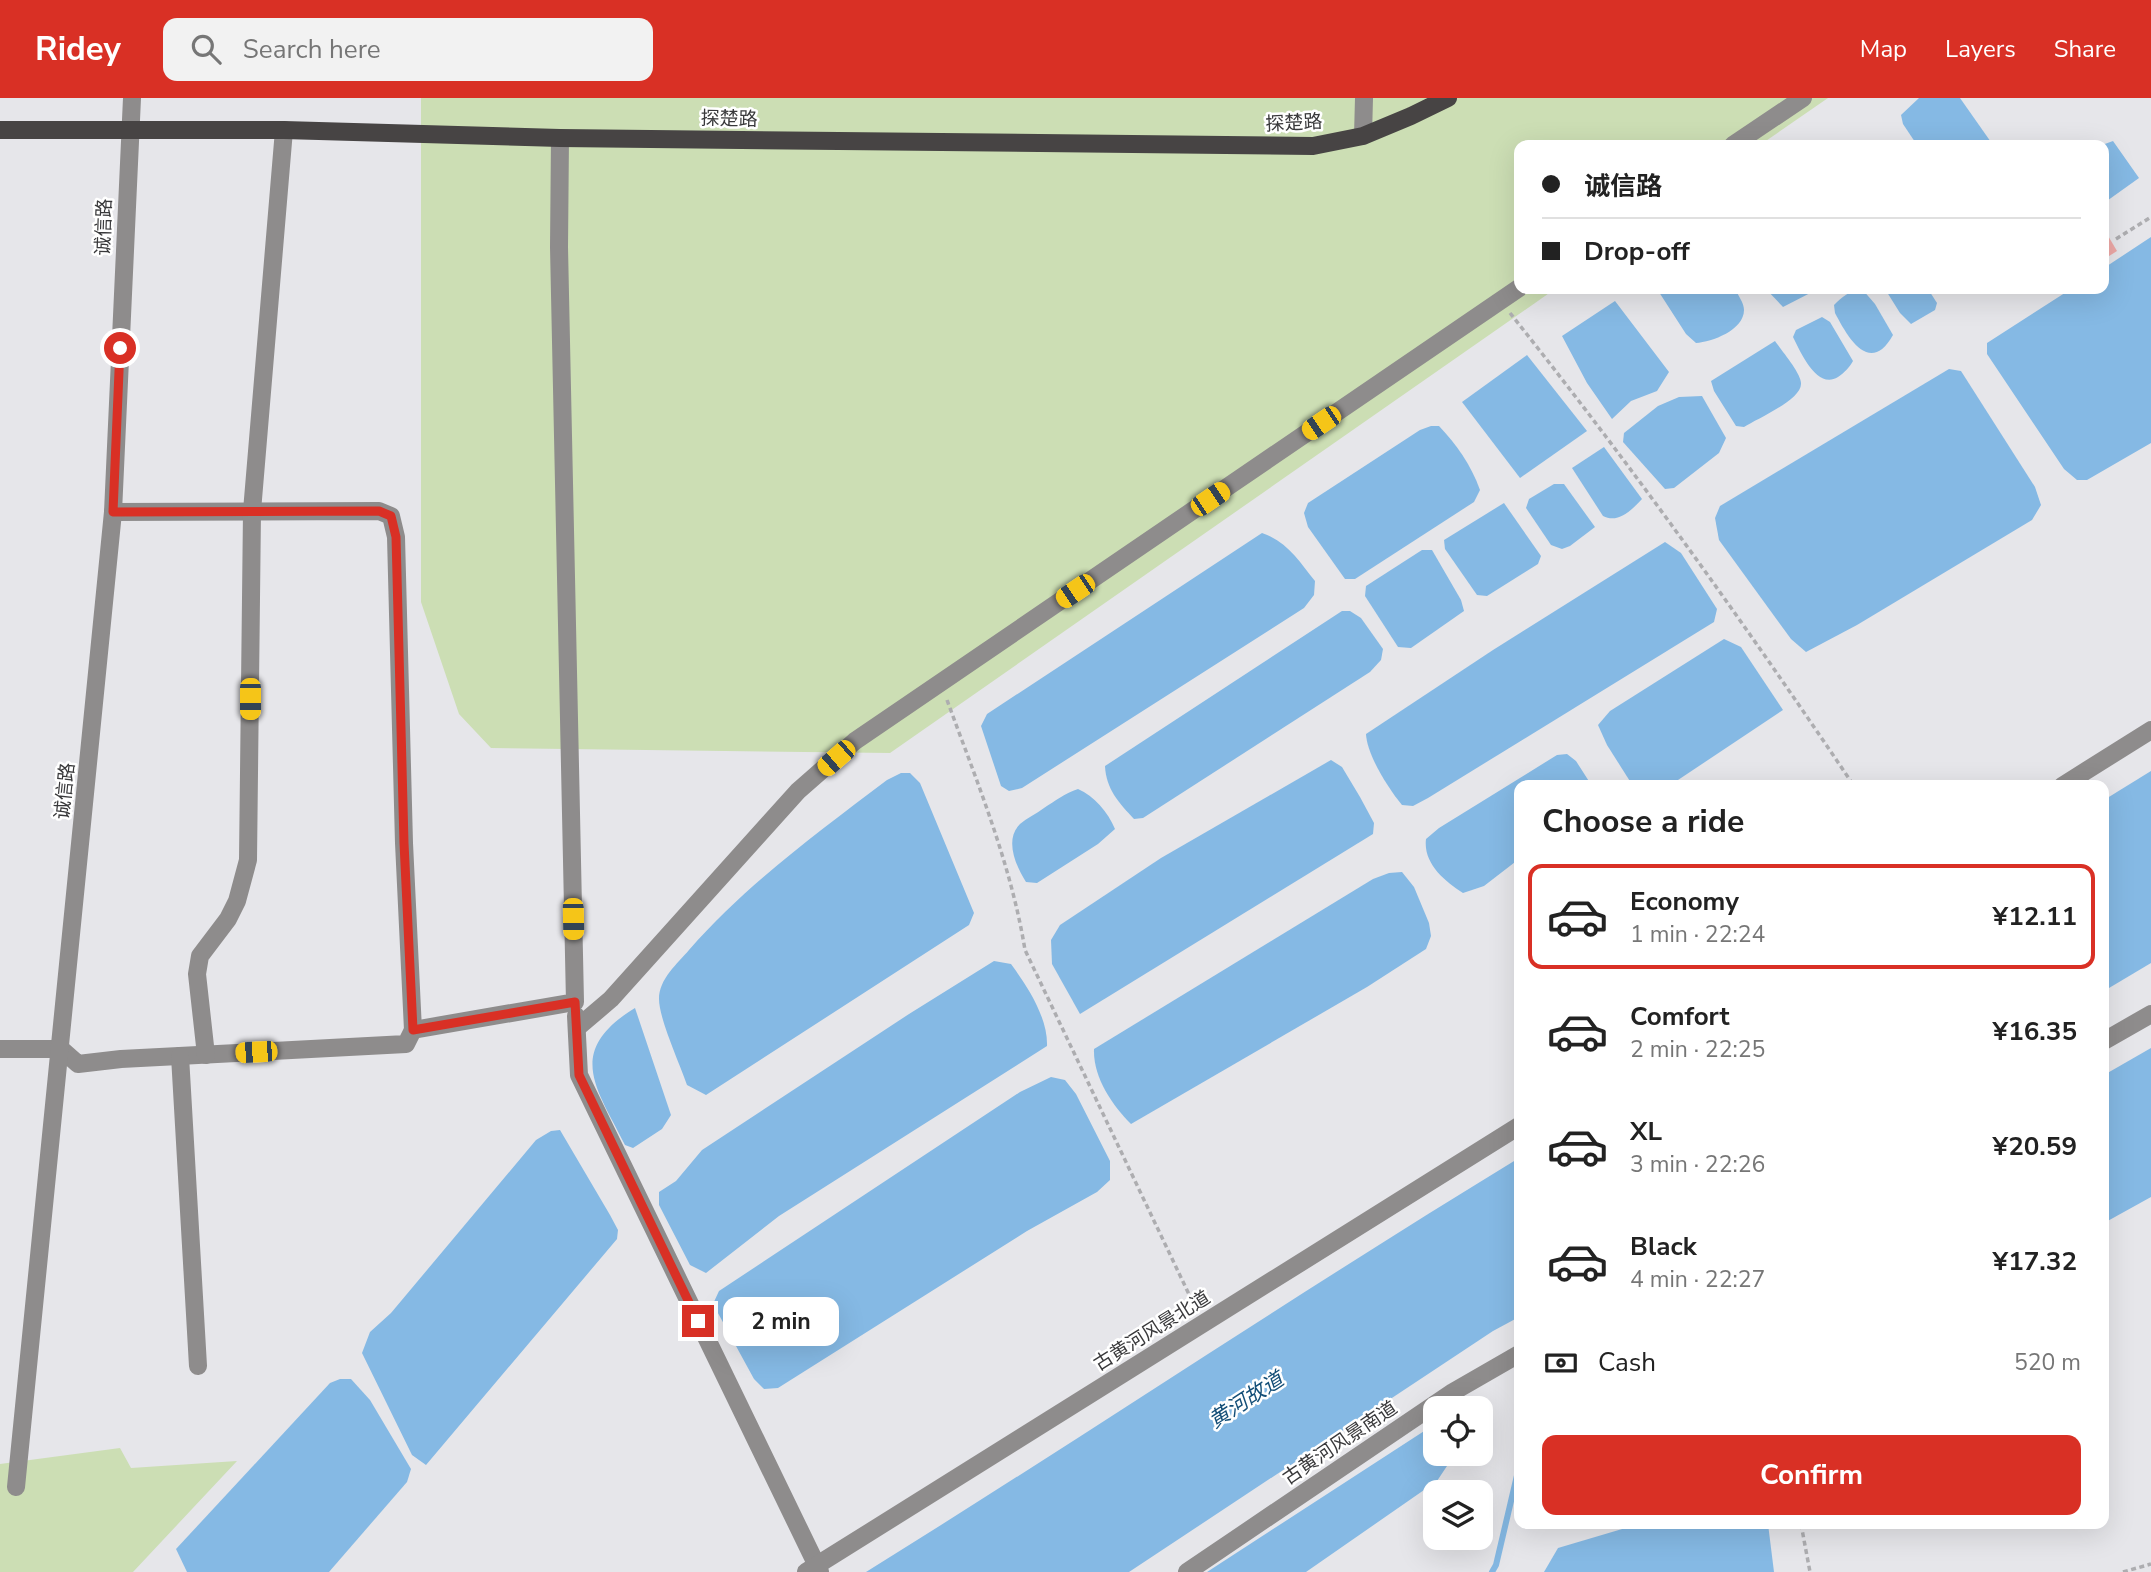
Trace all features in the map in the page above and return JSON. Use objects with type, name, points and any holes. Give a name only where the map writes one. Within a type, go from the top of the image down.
[{"type":"main road","name":"探楚路","points":[[0,130],[284,130],[560,138],[1313,146],[1363,136],[1448,98]]},
{"type":"street","name":"诚信路","points":[[16,1487],[113,512],[132,98]]},
{"type":"street","points":[[1363,136],[1364,98]]},
{"type":"street","points":[[1740,140],[1803,98]]},
{"type":"street","points":[[206,1055],[197,974],[200,957],[228,919],[237,901],[248,860],[252,511],[284,130]]},
{"type":"street","points":[[560,138],[559,247],[575,1002],[579,1075],[814,1570]]},
{"type":"street","points":[[577,1028],[611,999],[797,791],[855,741],[1514,291]]},
{"type":"street","points":[[0,1049],[61,1049],[78,1064],[406,1044],[413,1030],[404,843],[396,537],[391,516],[379,511],[113,512]]},
{"type":"street","points":[[2072,780],[2151,730]]},
{"type":"street","points":[[413,1030],[575,1002]]},
{"type":"street","points":[[2109,1038],[2151,1014]]},
{"type":"street","points":[[180,1056],[198,1366]]},
{"type":"street","name":"古黄河风景北道","points":[[814,1570],[1514,1129]]},
{"type":"street","name":"古黄河风景南道","points":[[1187,1572],[1453,1392],[1514,1357]]},
{"type":"path","points":[[2116,239],[2151,218]]},
{"type":"path","points":[[1500,301],[1592,415],[1744,623],[1850,780]]},
{"type":"path","points":[[941,683],[996,832],[1020,918],[1025,950],[1203,1324]]},
{"type":"path","points":[[1802,1529],[1810,1572]]},
{"type":"path","points":[[2123,1572],[2151,1564]]},
{"type":"green space","points":[[421,98],[1828,98],[1767,140],[1514,140],[1514,294],[1548,294],[890,753],[491,748],[459,714],[421,602]]},
{"type":"green space","points":[[120,1448],[131,1468],[237,1461],[133,1572],[0,1572],[0,1464]]},
{"type":"water","points":[[1919,98],[1960,98],[1989,140],[1914,140],[1903,124],[1901,115]]},
{"type":"water","points":[[2113,141],[2139,178],[2109,199],[2109,142]]},
{"type":"water","points":[[2151,237],[2151,443],[2087,480],[2077,480],[2064,469],[1987,354],[1987,343],[2063,294],[2109,294],[2109,265]]},
{"type":"water","points":[[1660,294],[1738,294],[1744,310],[1743,317],[1733,329],[1726,334],[1696,343],[1686,334]]},
{"type":"water","points":[[1771,294],[1808,294],[1783,307]]},
{"type":"water","points":[[1847,294],[1866,294],[1893,335],[1884,347],[1868,353],[1853,342],[1835,313],[1834,305]]},
{"type":"water","points":[[1888,294],[1931,294],[1937,303],[1935,310],[1911,324]]},
{"type":"water","points":[[1615,301],[1669,372],[1657,391],[1631,401],[1612,419],[1587,383],[1562,336]]},
{"type":"water","points":[[1822,317],[1830,322],[1853,361],[1843,373],[1830,380],[1811,368],[1793,337],[1796,330]]},
{"type":"water","points":[[1775,341],[1798,374],[1801,384],[1799,390],[1786,403],[1768,414],[1744,427],[1736,426],[1714,391],[1711,381]]},
{"type":"water","points":[[1527,355],[1587,431],[1520,478],[1462,402]]},
{"type":"water","points":[[1949,369],[1961,371],[2035,487],[2041,505],[2032,520],[1857,625],[1806,652],[1791,639],[1719,540],[1715,518],[1720,506]]},
{"type":"water","points":[[1702,396],[1726,438],[1719,453],[1674,488],[1665,489],[1623,442],[1624,433],[1658,406],[1679,397]]},
{"type":"water","points":[[1439,426],[1468,464],[1480,490],[1474,502],[1355,579],[1345,579],[1308,527],[1304,513],[1308,503],[1420,430]]},
{"type":"water","points":[[1604,447],[1642,499],[1629,511],[1614,518],[1603,516],[1572,468]]},
{"type":"water","points":[[1554,484],[1564,484],[1595,527],[1562,549],[1551,545],[1526,508],[1529,499]]},
{"type":"water","points":[[1504,503],[1541,556],[1538,564],[1487,596],[1477,595],[1445,549],[1444,540]]},
{"type":"water","points":[[1262,533],[1286,546],[1315,581],[1314,595],[1304,608],[1022,788],[1009,791],[1001,786],[981,726],[987,714]]},
{"type":"water","points":[[1665,542],[1681,553],[1717,609],[1714,622],[1428,798],[1413,806],[1402,805],[1374,761],[1366,734]]},
{"type":"water","points":[[1422,550],[1432,550],[1461,600],[1464,611],[1411,648],[1398,647],[1365,596],[1366,586]]},
{"type":"water","points":[[1342,611],[1350,611],[1361,618],[1383,649],[1381,660],[1370,672],[1143,818],[1134,819],[1111,789],[1105,766]]},
{"type":"water","points":[[1724,639],[1741,647],[1783,710],[1678,780],[1629,780],[1598,725],[1610,711]]},
{"type":"water","points":[[1567,754],[1576,761],[1588,780],[1517,780],[1557,755]]},
{"type":"water","points":[[1331,760],[1342,767],[1360,797],[1374,823],[1373,834],[1080,1014],[1052,964],[1051,940],[1060,925],[1161,858]]},
{"type":"water","points":[[2151,771],[2151,963],[2109,988],[2109,797]]},
{"type":"water","points":[[901,773],[910,773],[920,783],[974,913],[969,925],[706,1095],[687,1085],[660,1008],[660,992],[670,972],[711,926],[783,860],[887,780]]},
{"type":"water","points":[[1514,782],[1514,863],[1484,886],[1463,893],[1436,870],[1428,856],[1426,839],[1439,828]]},
{"type":"water","points":[[1078,789],[1100,805],[1115,829],[1098,844],[1037,883],[1026,882],[1013,853],[1015,830],[1060,797]]},
{"type":"water","points":[[1402,872],[1414,887],[1429,923],[1431,936],[1426,949],[1367,987],[1131,1124],[1100,1080],[1094,1049],[1373,879]]},
{"type":"water","points":[[994,961],[1011,964],[1024,983],[1041,1014],[1047,1046],[779,1216],[706,1273],[690,1265],[659,1205],[659,1192],[676,1181],[702,1150]]},
{"type":"water","points":[[635,1008],[671,1115],[662,1129],[633,1148],[625,1145],[604,1105],[593,1071],[593,1055],[600,1039],[613,1024]]},
{"type":"water","points":[[2151,1048],[2151,1197],[2109,1220],[2109,1072]]},
{"type":"water","points":[[1051,1077],[1065,1080],[1076,1094],[1110,1161],[1110,1180],[1097,1192],[1027,1231],[778,1388],[764,1389],[754,1379],[713,1304],[719,1291],[1020,1092]]},
{"type":"water","points":[[560,1130],[618,1230],[617,1239],[426,1465],[412,1455],[362,1353],[370,1332],[391,1313],[536,1140],[551,1131]]},
{"type":"water","name":"黄河故道","points":[[1514,1161],[1514,1320],[1129,1572],[866,1572],[1029,1469]]},
{"type":"water","points":[[351,1379],[370,1400],[411,1469],[407,1482],[329,1572],[187,1572],[176,1549],[330,1383]]},
{"type":"water","points":[[1423,1432],[1423,1466],[1447,1466],[1438,1480],[1423,1480],[1423,1491],[1306,1572],[1207,1572]]},
{"type":"water","points":[[1622,1529],[1769,1529],[1774,1572],[1544,1572],[1558,1548]]},
{"type":"building","points":[[2109,237],[2117,251],[2109,256]]},
{"type":"waterway","points":[[1492,1572],[1514,1488]]},
{"type":"route","points":[[120,348],[113,512],[379,511],[391,516],[396,537],[404,843],[413,1030],[575,1002],[579,1075],[698,1321]]}]
